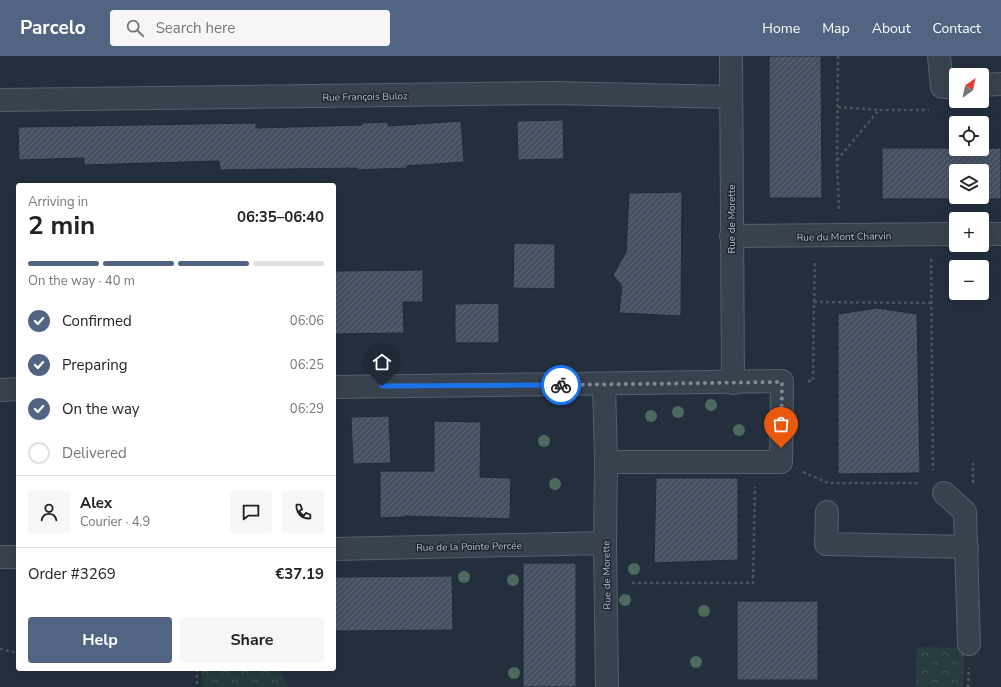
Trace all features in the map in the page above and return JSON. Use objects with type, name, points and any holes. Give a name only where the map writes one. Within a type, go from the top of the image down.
[{"type":"street","name":"Rue de Morette","points":[[731,56],[730,97],[733,383]]},
{"type":"street","points":[[939,56],[942,87],[949,86]]},
{"type":"street","points":[[989,85],[1001,84]]},
{"type":"street","name":"Rue François Buloz","points":[[0,100],[554,93],[730,97]]},
{"type":"street","name":"Rue du Mont Charvin","points":[[731,236],[949,234]]},
{"type":"street","points":[[989,234],[1001,234]]},
{"type":"street","points":[[336,386],[782,382],[780,462],[606,462]]},
{"type":"street","name":"Rue de Morette","points":[[604,384],[606,462],[605,543],[607,687]]},
{"type":"street","points":[[0,390],[16,389]]},
{"type":"street","points":[[935,484],[965,512],[969,644]]},
{"type":"street","points":[[827,512],[826,544],[967,547]]},
{"type":"street","name":"Rue de la Pointe Percée","points":[[336,549],[605,543]]},
{"type":"street","points":[[0,557],[16,557]]},
{"type":"path","points":[[838,56],[837,160],[840,236]]},
{"type":"path","points":[[838,107],[879,110],[935,111]]},
{"type":"path","points":[[837,160],[879,110]]},
{"type":"path","points":[[780,462],[828,483],[935,484],[931,235]]},
{"type":"path","points":[[782,382],[813,381],[815,236]]},
{"type":"path","points":[[814,302],[932,303]]},
{"type":"path","points":[[606,582],[753,583],[756,462]]},
{"type":"path","points":[[973,463],[973,486]]},
{"type":"path","points":[[0,648],[16,652]]},
{"type":"path","points":[[197,671],[197,687]]},
{"type":"green space","points":[[917,647],[964,648],[963,687],[916,687]]},
{"type":"green space","points":[[202,671],[280,671],[288,687],[202,687]]},
{"type":"building","points":[[769,56],[821,56],[822,198],[769,198]]},
{"type":"building","points":[[563,120],[564,159],[518,160],[517,121]]},
{"type":"building","points":[[461,121],[464,162],[407,166],[407,168],[357,170],[357,168],[220,170],[219,161],[84,165],[84,158],[19,160],[18,127],[256,123],[256,128],[362,125],[362,123],[388,122],[388,126]]},
{"type":"building","points":[[882,148],[949,148],[949,156],[989,156],[989,148],[1001,148],[1001,199],[989,199],[989,164],[949,164],[949,199],[882,199]]},
{"type":"building","points":[[682,192],[681,316],[619,313],[622,286],[613,275],[626,252],[629,193]]},
{"type":"building","points":[[514,243],[555,244],[555,289],[513,288]]},
{"type":"building","points":[[423,270],[423,302],[403,302],[404,333],[336,334],[336,271]]},
{"type":"building","points":[[499,303],[499,343],[455,343],[455,304]]},
{"type":"building","points":[[877,308],[917,314],[920,473],[838,474],[838,314]]},
{"type":"building","points":[[389,416],[391,463],[353,464],[351,417]]},
{"type":"building","points":[[434,421],[481,422],[480,477],[511,478],[510,519],[404,516],[380,518],[380,471],[434,471]]},
{"type":"building","points":[[656,478],[738,478],[738,560],[654,563]]},
{"type":"building","points":[[523,563],[576,563],[576,687],[523,687]]},
{"type":"building","points":[[452,576],[453,630],[336,631],[336,577]]},
{"type":"building","points":[[737,601],[818,601],[818,680],[737,680]]},
{"type":"way so far","points":[[561,385],[782,382],[781,448]]},
{"type":"route","points":[[382,386],[561,385]]}]
